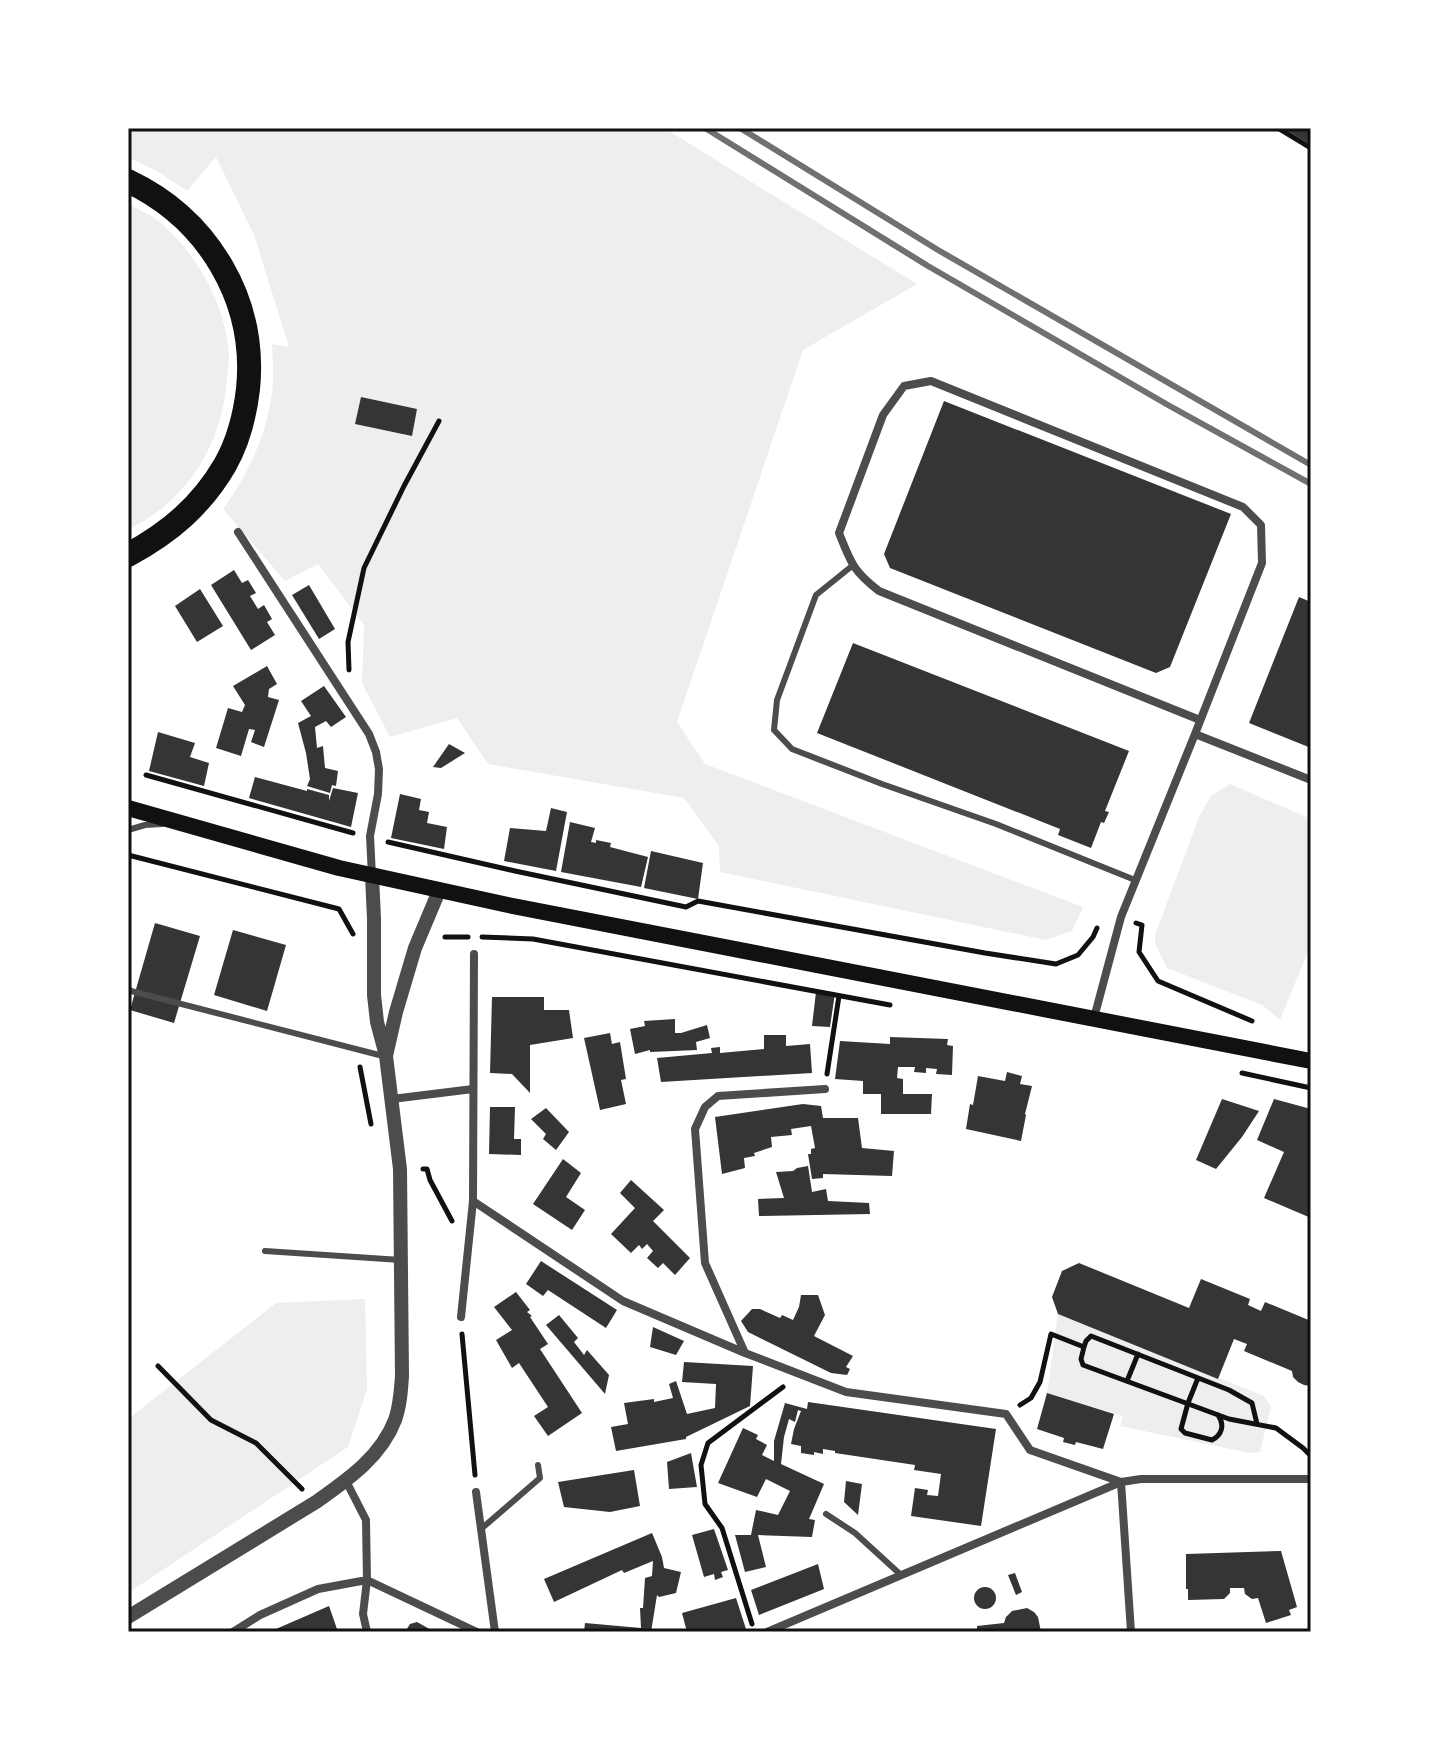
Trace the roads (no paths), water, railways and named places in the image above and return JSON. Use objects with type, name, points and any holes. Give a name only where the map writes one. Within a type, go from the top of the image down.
[{"type":"highway","points":[[128,181],[149,191],[186,219],[216,255],[236,294],[249,353],[247,403],[226,464],[202,497],[177,523],[128,555]]},
{"type":"main road","points":[[128,805],[178,823],[439,891],[1311,1061]]},
{"type":"street","points":[[1094,1018],[1121,917],[1195,734],[1262,563],[1261,525],[1243,507],[931,381],[904,386],[883,415],[839,533],[852,566],[861,578],[879,591],[1200,720]]},
{"type":"street","points":[[128,1617],[346,1481],[387,1438],[400,1400],[400,1169],[386,1056],[374,995],[370,836],[378,794],[376,752],[369,734],[238,532]]},
{"type":"street","points":[[1195,734],[1311,780]]},
{"type":"street","points":[[386,1056],[415,948],[439,891]]},
{"type":"street","points":[[461,1317],[473,1201],[474,954]]},
{"type":"street","points":[[392,1099],[473,1089]]},
{"type":"street","points":[[745,1353],[705,1263],[695,1129],[705,1107],[718,1096],[825,1089]]},
{"type":"street","points":[[473,1201],[623,1301],[846,1392],[1006,1414],[1030,1450],[1121,1482]]},
{"type":"street","points":[[767,1632],[1121,1482],[1141,1479],[1311,1479]]},
{"type":"street","points":[[346,1481],[366,1520],[367,1580],[363,1614],[367,1632]]},
{"type":"street","points":[[1121,1482],[1131,1632]]},
{"type":"street","points":[[476,1492],[495,1632]]},
{"type":"street","points":[[233,1632],[260,1615],[318,1589],[367,1580],[477,1632]]},
{"type":"lane","points":[[852,566],[816,595],[777,700],[774,730],[792,749],[996,824],[1135,880]]},
{"type":"lane","points":[[128,830],[145,825],[178,823]]},
{"type":"lane","points":[[128,988],[386,1056]]},
{"type":"lane","points":[[265,1251],[402,1260]]},
{"type":"lane","points":[[481,1529],[540,1478],[538,1465]]},
{"type":"lane","points":[[826,1514],[855,1533],[901,1575]]},
{"type":"railway","points":[[705,128],[928,266],[1311,484]]},
{"type":"railway","points":[[740,128],[938,250],[1311,465]]}]
